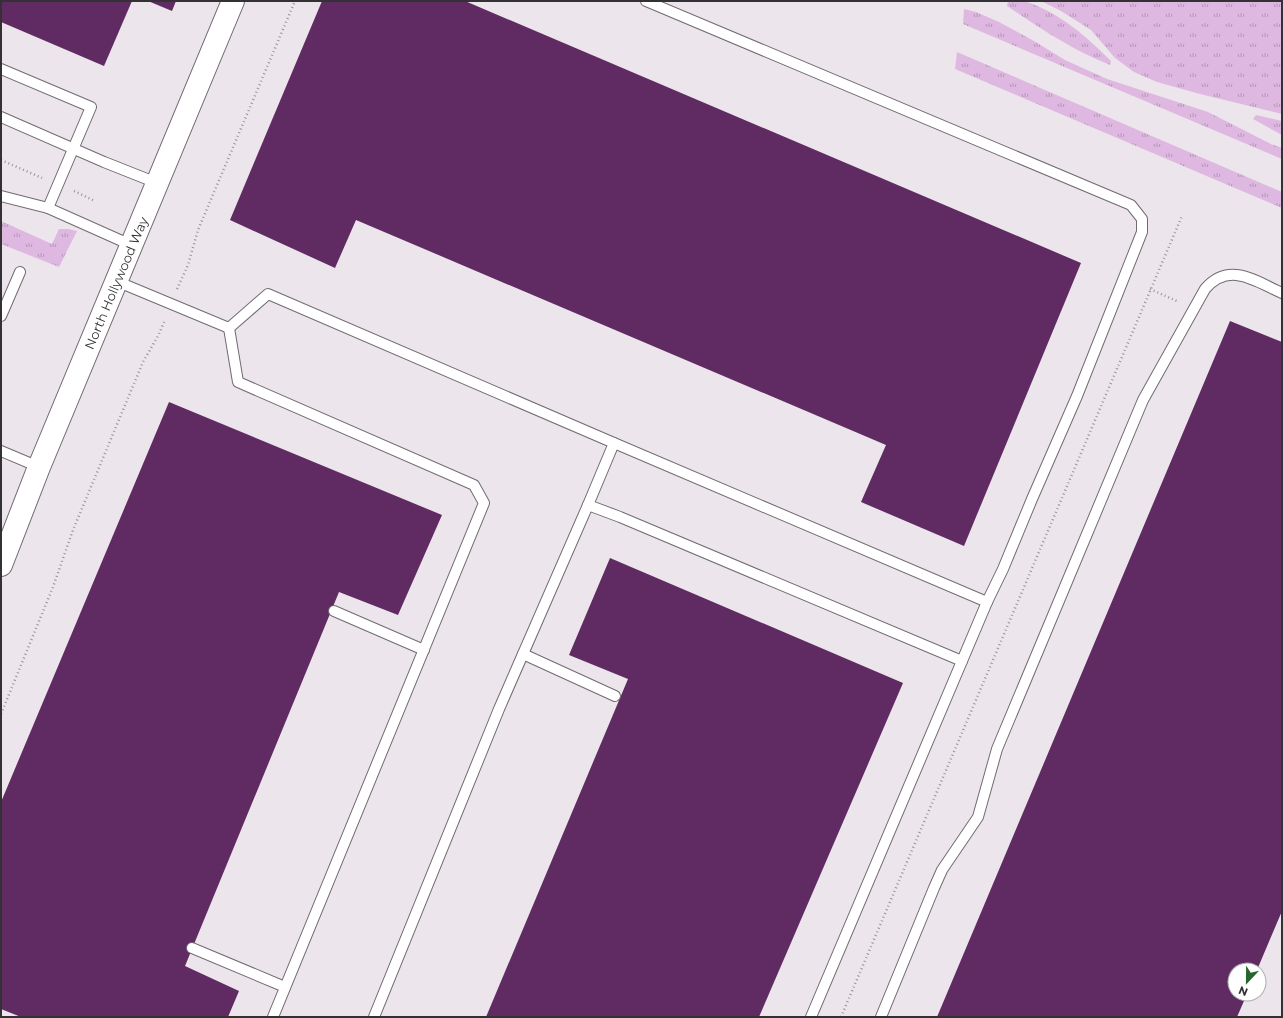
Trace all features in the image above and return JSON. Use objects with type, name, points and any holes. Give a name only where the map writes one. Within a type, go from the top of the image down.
[{"type":"main road","name":"North Hollywood Way","points":[[1,565],[39,467],[233,1]]},
{"type":"lane","points":[[646,1],[1131,205],[1142,219],[1142,232],[1082,382],[811,1017]]},
{"type":"lane","points":[[1,69],[91,107],[48,208]]},
{"type":"lane","points":[[1,117],[157,183]]},
{"type":"lane","points":[[1,196],[48,208],[131,245]]},
{"type":"lane","points":[[1,316],[20,272]]},
{"type":"lane","points":[[881,1017],[942,870],[978,817],[997,749],[1143,400],[1209,284],[1224,275],[1240,275],[1282,293]]},
{"type":"lane","points":[[116,281],[229,328]]},
{"type":"lane","points":[[229,328],[268,294],[987,602]]},
{"type":"lane","points":[[229,328],[238,382],[474,485],[484,503],[273,1017]]},
{"type":"lane","points":[[374,1017],[523,654],[614,442]]},
{"type":"lane","points":[[1,452],[39,467]]},
{"type":"lane","points":[[588,505],[962,661]]},
{"type":"lane","points":[[334,611],[424,650]]},
{"type":"lane","points":[[523,654],[615,696]]},
{"type":"lane","points":[[192,948],[285,987]]},
{"type":"path","points":[[1,714],[53,588],[72,530],[143,362],[158,336],[188,265],[198,230],[295,1]]},
{"type":"path","points":[[841,1017],[1182,216]]},
{"type":"path","points":[[1150,289],[1194,308]]},
{"type":"green space","points":[[1008,1],[1027,2],[1051,12],[1083,35],[1102,52],[1111,61],[1110,65],[1069,46],[1007,6]]},
{"type":"green space","points":[[1041,1],[1282,1],[1282,114],[1157,82],[1134,72],[1115,58],[1091,30],[1061,11]]},
{"type":"green space","points":[[964,9],[976,12],[999,22],[1065,60],[1107,79],[1208,112],[1271,144],[1282,148],[1282,159],[963,24]]},
{"type":"green space","points":[[957,52],[1282,192],[1282,208],[955,69]]},
{"type":"green space","points":[[1256,115],[1282,121],[1282,135],[1253,119]]},
{"type":"green space","points":[[1,221],[52,244],[59,229],[77,231],[59,267],[1,244]]},
{"type":"building","points":[[1,1],[132,1],[104,66],[1,22]]},
{"type":"building","points":[[148,1],[176,1],[172,11]]},
{"type":"building","points":[[322,1],[465,1],[1081,263],[964,546],[861,502],[886,445],[356,220],[335,268],[230,220]]},
{"type":"building","points":[[1230,321],[1282,342],[1282,911],[1260,962],[1227,962],[1227,1002],[1244,1002],[1237,1017],[937,1017]]},
{"type":"building","points":[[169,402],[442,515],[398,615],[339,592],[185,966],[239,991],[228,1017],[21,1017],[1,1009],[1,802]]},
{"type":"building","points":[[610,558],[903,683],[759,1017],[486,1017],[628,679],[569,655]]}]
